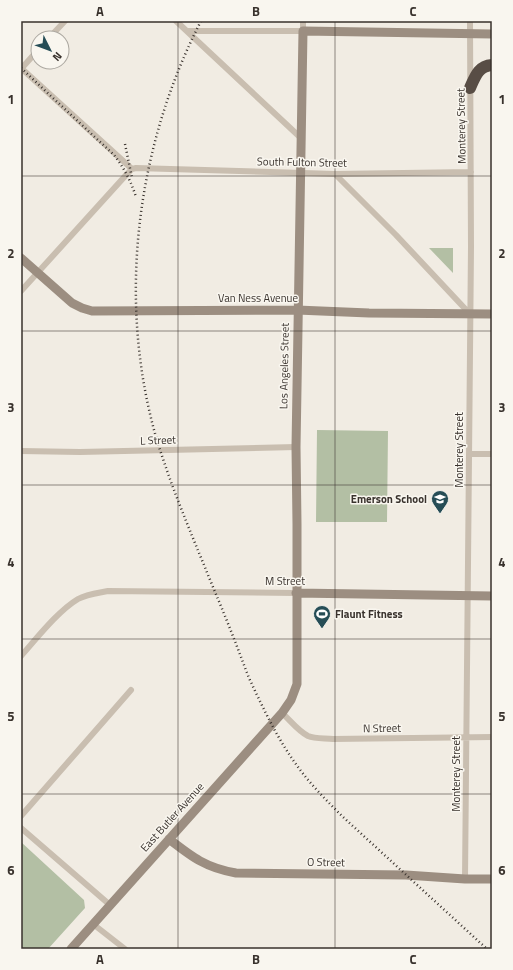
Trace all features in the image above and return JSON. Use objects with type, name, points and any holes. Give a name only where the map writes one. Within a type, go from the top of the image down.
[{"type":"highway","points":[[470,88],[479,70],[483,67],[492,65]]},
{"type":"street","points":[[57,30],[65,21]]},
{"type":"street","points":[[176,21],[302,139]]},
{"type":"street","points":[[303,21],[303,31]]},
{"type":"street","name":"Monterey Street","points":[[465,879],[471,172],[470,21]]},
{"type":"street","points":[[187,31],[492,34]]},
{"type":"street","name":"Los Angeles Street","points":[[291,700],[297,684],[297,310],[302,139],[303,31]]},
{"type":"street","points":[[21,291],[132,170],[21,68],[30,58]]},
{"type":"street","name":"South Fulton Street","points":[[132,170],[141,168],[335,174],[471,172]]},
{"type":"street","points":[[335,174],[396,235],[470,314]]},
{"type":"street","name":"Van Ness Avenue","points":[[21,258],[72,303],[82,308],[92,310],[297,310],[369,313],[492,314]]},
{"type":"street","name":"L Street","points":[[21,451],[80,452],[296,447]]},
{"type":"street","points":[[469,454],[492,454]]},
{"type":"street","name":"M Street","points":[[21,656],[66,608],[79,598],[94,593],[296,593],[492,596]]},
{"type":"street","points":[[21,816],[131,690]]},
{"type":"street","name":"East Butler Avenue","points":[[70,949],[282,713],[291,700]]},
{"type":"street","name":"N Street","points":[[282,713],[308,736],[314,737],[333,739],[492,737]]},
{"type":"street","points":[[21,828],[110,905]]},
{"type":"street","name":"O Street","points":[[168,839],[205,864],[220,870],[236,873],[406,875],[492,880]]},
{"type":"street","points":[[93,924],[125,949]]},
{"type":"green space","points":[[429,248],[453,248],[453,273]]},
{"type":"green space","points":[[317,430],[388,431],[387,522],[316,522]]},
{"type":"green space","points":[[21,842],[84,900],[85,908],[48,949],[21,949]]},
{"type":"railway","points":[[201,21],[179,69],[161,120],[148,172],[140,225],[136,278],[137,332],[144,385],[162,457],[176,496],[249,678],[271,724],[291,757],[314,787],[343,817],[487,949]]},
{"type":"railway","points":[[21,68],[114,155],[127,175],[136,197]]},
{"type":"railway","points":[[125,144],[132,178]]},
{"type":"place","name":"Emerson School","points":[[440,514]]},
{"type":"place","name":"Flaunt Fitness","points":[[322,629]]}]
